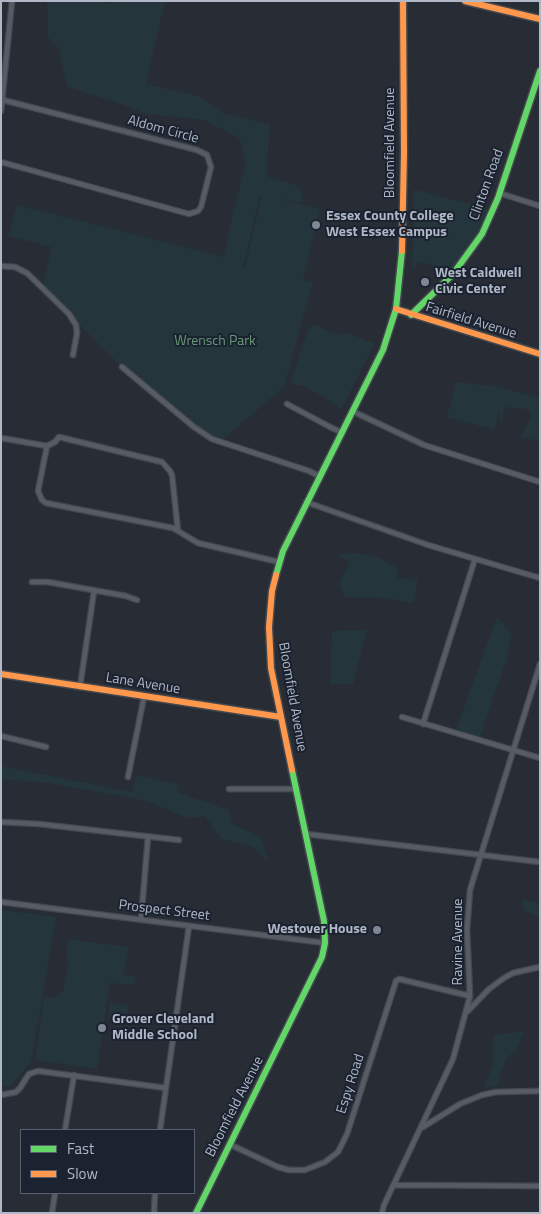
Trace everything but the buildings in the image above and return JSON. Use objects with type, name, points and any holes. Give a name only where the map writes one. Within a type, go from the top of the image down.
[{"type":"main road","name":"Bloomfield Avenue","points":[[196,1213],[313,978],[322,957],[325,943],[324,921],[271,668],[269,641],[272,596],[279,562],[318,476],[383,350],[396,309],[402,249],[404,152],[403,1]]},
{"type":"main road","points":[[465,1],[540,18]]},
{"type":"main road","name":"Clinton Road","points":[[411,315],[444,284],[466,258],[485,229],[499,194],[540,71]]},
{"type":"main road","name":"Fairfield Avenue","points":[[396,309],[540,354]]},
{"type":"main road","name":"Lane Avenue","points":[[1,674],[144,697],[281,716]]},
{"type":"street","points":[[1,112],[12,1]]},
{"type":"street","name":"Aldom Circle","points":[[1,162],[189,214],[194,213],[201,207],[210,167],[207,155],[197,150],[3,100]]},
{"type":"street","points":[[499,194],[540,206]]},
{"type":"street","points":[[1,266],[15,267],[27,273],[70,314],[76,325],[77,333],[73,355]]},
{"type":"street","points":[[122,366],[194,427],[212,439],[309,471],[318,476]]},
{"type":"street","points":[[287,404],[341,432]]},
{"type":"street","points":[[352,411],[424,445],[540,482]]},
{"type":"street","points":[[1,438],[46,446],[55,442],[60,437],[162,462],[172,475],[178,531]]},
{"type":"street","points":[[46,446],[38,491],[42,500],[46,503],[164,526],[178,531],[198,543],[279,562]]},
{"type":"street","points":[[306,502],[428,545],[540,578]]},
{"type":"street","points":[[423,724],[475,559]]},
{"type":"street","points":[[32,582],[48,582],[126,596],[137,600]]},
{"type":"street","points":[[80,687],[94,590]]},
{"type":"street","name":"Ravine Avenue","points":[[382,1213],[454,1060],[470,996],[467,930],[470,890],[540,664]]},
{"type":"street","points":[[128,778],[144,697]]},
{"type":"street","points":[[402,717],[540,758]]},
{"type":"street","points":[[1,736],[46,747]]},
{"type":"street","points":[[229,788],[296,789]]},
{"type":"street","points":[[1,822],[178,840]]},
{"type":"street","points":[[306,834],[540,862]]},
{"type":"street","points":[[141,920],[148,837]]},
{"type":"street","name":"Prospect Street","points":[[1,902],[325,943]]},
{"type":"street","points":[[160,1129],[189,926]]},
{"type":"street","points":[[467,1012],[489,989],[504,978],[513,973],[540,967]]},
{"type":"street","name":"Espy Road","points":[[229,1144],[278,1167],[289,1170],[310,1169],[325,1162],[338,1152],[347,1134],[396,981],[398,979],[470,996]]},
{"type":"street","points":[[1,1094],[16,1092],[31,1072],[74,1075],[166,1088]]},
{"type":"street","points":[[65,1129],[74,1075]]},
{"type":"street","points":[[421,1127],[460,1104],[482,1096],[496,1092],[540,1091]]},
{"type":"street","points":[[394,1185],[540,1186]]},
{"type":"street","points":[[52,1213],[55,1194]]},
{"type":"street","points":[[154,1213],[155,1194]]},
{"type":"green space","name":"Wrensch Park","points":[[47,1],[90,1],[111,4],[113,1],[165,1],[146,84],[202,97],[225,114],[270,124],[266,176],[295,185],[302,193],[303,203],[280,199],[320,209],[303,280],[313,282],[284,387],[223,439],[206,435],[122,367],[43,289],[51,247],[8,236],[17,205],[224,257],[246,162],[239,138],[204,120],[147,114],[67,87],[59,49],[48,37]],"holes":[[[260,195],[262,195],[245,268],[243,268]]]},
{"type":"green space","points":[[414,189],[491,210],[477,238],[442,279],[445,273],[435,265],[417,262],[417,268],[412,269]]},
{"type":"green space","points":[[316,325],[323,330],[342,335],[344,332],[375,343],[341,410],[330,401],[301,385],[297,386],[291,380],[309,327]]},
{"type":"green space","points":[[456,382],[495,386],[540,398],[540,441],[520,437],[532,416],[527,409],[505,407],[502,423],[499,411],[494,430],[447,417]]},
{"type":"green space","points":[[356,553],[377,557],[398,568],[397,578],[418,580],[413,603],[386,598],[345,597],[339,583],[350,563],[337,554]]},
{"type":"green space","points":[[497,617],[512,633],[507,658],[480,738],[456,729]]},
{"type":"green space","points":[[367,630],[353,684],[330,684],[332,631]]},
{"type":"green space","points":[[1,766],[133,792],[136,775],[178,784],[177,792],[229,810],[233,825],[260,836],[269,863],[253,846],[221,839],[205,816],[187,818],[147,801],[48,783],[1,779]]},
{"type":"green space","points":[[521,899],[540,903],[540,917],[524,911]]},
{"type":"green space","points":[[1,910],[56,917],[31,1063],[10,1086],[1,1085]]},
{"type":"green space","points":[[68,939],[128,947],[124,975],[135,976],[134,985],[110,983],[97,1069],[35,1060],[44,996],[57,997],[63,992],[69,960],[67,960],[66,956]]},
{"type":"green space","points":[[109,1002],[128,1005],[128,1020],[109,1017]]},
{"type":"green space","points":[[524,1031],[516,1050],[506,1059],[497,1087],[484,1088],[494,1061],[494,1035]]},
{"type":"traffic: fast","points":[[411,315],[453,274],[482,234],[498,198],[540,71]]},
{"type":"traffic: fast","points":[[276,575],[283,551],[383,350],[396,309],[402,251]]},
{"type":"traffic: fast","points":[[196,1213],[322,957],[325,943],[324,921],[292,770]]},
{"type":"traffic: slow","points":[[402,251],[404,153],[403,1]]},
{"type":"traffic: slow","points":[[465,1],[540,19]]},
{"type":"traffic: slow","points":[[396,309],[540,354]]},
{"type":"traffic: slow","points":[[276,575],[272,591],[269,627],[271,668],[292,770]]},
{"type":"traffic: slow","points":[[1,674],[281,717]]},
{"type":"place","name":"Essex County College West Essex Campus","points":[[316,225]]},
{"type":"place","name":"West Caldwell Civic Center","points":[[425,282]]},
{"type":"place","name":"Westover House","points":[[377,930]]},
{"type":"place","name":"Grover Cleveland Middle School","points":[[102,1028]]}]
